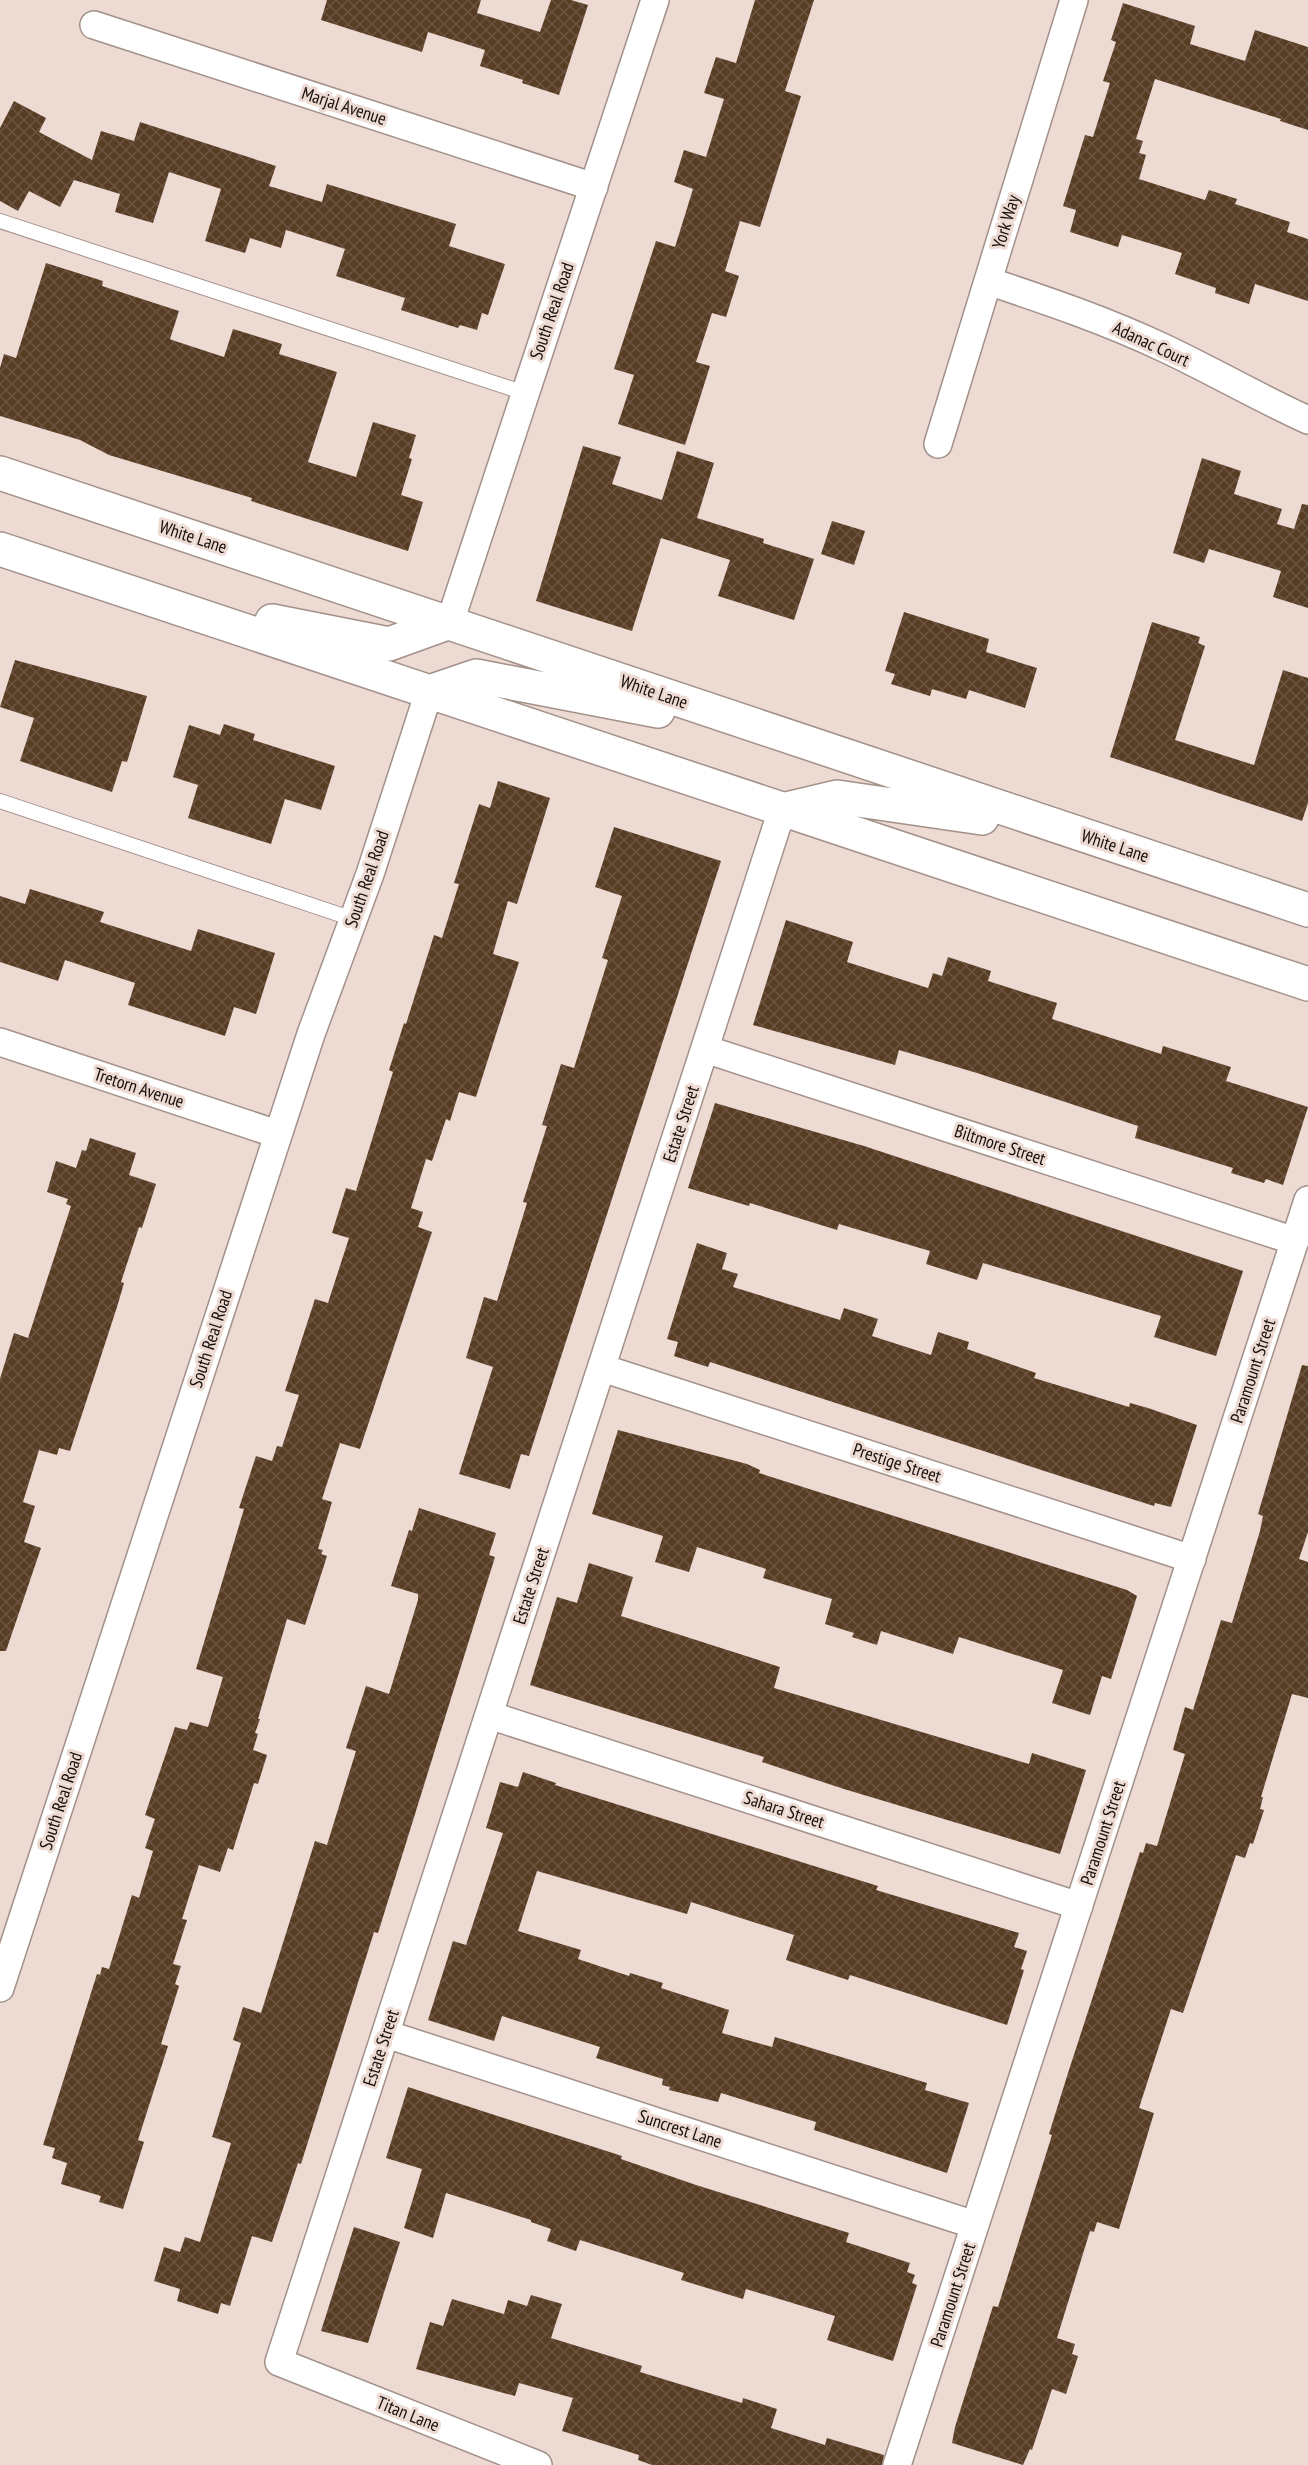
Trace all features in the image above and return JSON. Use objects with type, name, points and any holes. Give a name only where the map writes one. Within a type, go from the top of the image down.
[{"type":"main road","name":"White Lane","points":[[0,473],[1308,910]]},
{"type":"main road","points":[[0,549],[1308,984]]},
{"type":"main road","points":[[135,594],[389,644],[450,622]]},
{"type":"main road","points":[[429,692],[476,676],[775,733]]},
{"type":"main road","points":[[782,810],[837,797],[1064,829]]},
{"type":"street","name":"South Real Road","points":[[450,622],[655,0]]},
{"type":"street","name":"York Way","points":[[938,444],[1074,0]]},
{"type":"street","name":"Marjal Avenue","points":[[94,25],[594,188]]},
{"type":"street","name":"Adanac Court","points":[[988,281],[1080,312],[1165,348],[1255,396],[1308,420]]},
{"type":"street","name":"South Real Road","points":[[0,1988],[278,1134],[429,692]]},
{"type":"street","name":"Estate Street","points":[[279,2362],[782,810]]},
{"type":"street","name":"Tretorn Avenue","points":[[0,1042],[278,1134]]},
{"type":"street","name":"Biltmore Street","points":[[705,1049],[1295,1241]]},
{"type":"street","name":"Paramount Street","points":[[897,2465],[1308,1200]]},
{"type":"street","name":"Prestige Street","points":[[602,1368],[1192,1559]]},
{"type":"street","name":"Sahara Street","points":[[489,1714],[1079,1906]]},
{"type":"street","name":"Suncrest Lane","points":[[386,2034],[975,2225]]},
{"type":"street","name":"Titan Lane","points":[[279,2362],[537,2465]]},
{"type":"lane","points":[[0,221],[525,393]]},
{"type":"lane","points":[[0,801],[353,919]]},
{"type":"building","points":[[327,0],[481,0],[477,13],[540,32],[551,0],[571,0],[588,5],[559,95],[480,66],[485,50],[428,32],[422,52],[321,20]]},
{"type":"building","points":[[755,0],[814,0],[785,91],[801,96],[760,227],[740,221],[725,271],[739,276],[726,317],[712,313],[696,362],[710,366],[685,445],[618,424],[634,375],[614,369],[656,241],[675,247],[693,189],[674,182],[684,150],[706,157],[724,99],[704,93],[716,57],[736,63]]},
{"type":"building","points":[[1123,3],[1195,26],[1190,44],[1245,61],[1255,30],[1308,47],[1308,130],[1280,121],[1281,119],[1155,79],[1136,139],[1143,141],[1139,153],[1146,155],[1139,179],[1205,200],[1209,190],[1237,199],[1235,204],[1290,222],[1287,232],[1308,239],[1308,301],[1255,284],[1249,304],[1215,293],[1216,288],[1175,274],[1182,253],[1122,235],[1118,247],[1070,232],[1076,210],[1063,206],[1085,135],[1093,137],[1110,83],[1103,81],[1116,42],[1111,40]]},
{"type":"building","points":[[14,101],[46,118],[39,132],[92,160],[101,131],[134,141],[140,122],[276,166],[269,186],[322,202],[327,184],[456,224],[449,246],[505,264],[488,315],[482,313],[477,330],[460,325],[458,328],[401,310],[405,298],[336,276],[345,249],[286,230],[281,248],[250,238],[245,253],[205,241],[221,189],[169,172],[153,223],[115,212],[120,194],[74,180],[60,207],[29,191],[18,211],[0,201],[0,128]]},
{"type":"building","points":[[46,263],[103,281],[102,286],[179,311],[170,339],[175,341],[224,357],[233,329],[282,344],[279,354],[337,372],[308,462],[356,477],[373,422],[416,435],[409,458],[412,459],[401,495],[423,502],[408,551],[251,501],[252,498],[109,455],[80,440],[0,416],[0,368],[4,354],[16,358]]},
{"type":"building","points":[[583,446],[621,457],[612,484],[662,500],[677,451],[714,463],[697,518],[764,539],[763,543],[814,559],[794,620],[718,596],[730,560],[661,538],[632,631],[536,601]]},
{"type":"building","points":[[1202,458],[1241,471],[1234,494],[1282,509],[1277,524],[1294,529],[1302,504],[1308,505],[1308,608],[1273,597],[1281,571],[1209,549],[1204,563],[1173,553]]},
{"type":"building","points":[[832,521],[865,531],[854,565],[821,554]]},
{"type":"building","points":[[904,612],[989,639],[986,652],[1037,668],[1025,708],[969,690],[966,699],[932,689],[930,696],[891,684],[895,674],[885,671]]},
{"type":"building","points":[[1152,622],[1200,637],[1198,643],[1205,646],[1175,740],[1254,765],[1283,670],[1308,678],[1308,803],[1302,821],[1110,757]]},
{"type":"building","points":[[15,660],[147,696],[127,762],[122,761],[112,792],[20,761],[34,718],[0,707]]},
{"type":"building","points":[[224,724],[255,734],[253,740],[335,766],[321,810],[285,799],[271,844],[188,818],[198,785],[173,777],[189,725],[220,735]]},
{"type":"building","points":[[498,781],[550,798],[517,904],[508,901],[493,954],[519,962],[476,1097],[459,1092],[450,1121],[446,1119],[432,1161],[426,1159],[411,1208],[423,1212],[418,1227],[432,1232],[360,1449],[340,1443],[322,1499],[332,1502],[318,1549],[323,1550],[321,1554],[327,1556],[305,1625],[287,1619],[255,1733],[258,1734],[253,1750],[267,1755],[258,1784],[254,1783],[233,1850],[228,1848],[220,1872],[199,1865],[182,1919],[187,1920],[173,1964],[181,1966],[175,1984],[179,1986],[161,2044],[168,2046],[138,2140],[144,2142],[123,2209],[99,2202],[101,2196],[61,2184],[67,2163],[52,2158],[55,2148],[43,2145],[97,1974],[100,1975],[102,1967],[109,1969],[132,1895],[139,1898],[153,1851],[145,1848],[155,1819],[145,1815],[175,1727],[187,1730],[190,1722],[208,1727],[223,1677],[196,1669],[244,1509],[239,1508],[256,1456],[272,1461],[277,1446],[282,1447],[299,1395],[285,1391],[315,1299],[328,1303],[349,1238],[332,1233],[346,1188],[356,1191],[393,1072],[389,1070],[404,1023],[406,1024],[434,935],[442,938],[459,884],[454,883],[479,804],[490,808]]},
{"type":"building","points":[[614,827],[721,861],[529,1456],[521,1454],[510,1489],[459,1474],[493,1367],[466,1358],[484,1297],[497,1301],[527,1203],[523,1202],[547,1126],[542,1125],[561,1064],[574,1068],[608,960],[602,958],[622,896],[595,887]]},
{"type":"building","points":[[30,889],[104,912],[100,922],[191,951],[198,929],[275,953],[256,1014],[234,1007],[225,1036],[128,1005],[135,983],[65,960],[58,981],[0,962],[0,896],[25,904]]},
{"type":"building","points":[[786,920],[853,942],[847,962],[928,988],[933,973],[942,976],[948,957],[991,971],[988,981],[1057,1003],[1052,1019],[1161,1054],[1163,1046],[1231,1067],[1226,1081],[1308,1107],[1283,1185],[1266,1179],[1264,1183],[1231,1173],[1233,1168],[1135,1138],[1138,1126],[977,1073],[899,1050],[895,1065],[753,1025]]},
{"type":"building","points":[[715,1103],[864,1146],[1243,1271],[1216,1356],[1154,1337],[1161,1316],[983,1263],[977,1280],[926,1264],[930,1251],[839,1224],[837,1230],[750,1203],[749,1206],[688,1188]]},
{"type":"building","points":[[90,1138],[136,1153],[129,1175],[156,1184],[121,1282],[124,1283],[117,1307],[70,1451],[59,1448],[57,1455],[39,1450],[23,1502],[35,1506],[24,1542],[41,1548],[6,1651],[0,1651],[0,1379],[14,1333],[28,1338],[71,1206],[66,1204],[68,1199],[47,1192],[56,1161],[76,1168],[82,1150],[86,1151]]},
{"type":"building","points":[[697,1243],[727,1253],[722,1269],[738,1274],[733,1287],[840,1320],[844,1308],[878,1319],[872,1336],[931,1355],[938,1332],[969,1342],[967,1349],[1036,1373],[1034,1378],[1129,1407],[1130,1403],[1148,1408],[1197,1425],[1171,1507],[1155,1503],[1154,1506],[1103,1490],[710,1362],[708,1367],[674,1356],[678,1342],[667,1339]]},
{"type":"building","points":[[1302,1365],[1308,1366],[1308,1532],[1299,1559],[1308,1562],[1308,1698],[1292,1694],[1261,1797],[1263,1797],[1260,1809],[1264,1810],[1253,1844],[1250,1843],[1245,1858],[1236,1855],[1183,2013],[1171,2009],[1139,2108],[1154,2113],[1119,2229],[1097,2222],[1094,2232],[1090,2231],[1057,2338],[1075,2344],[1072,2354],[1078,2356],[1066,2394],[1052,2389],[1032,2450],[1030,2449],[1023,2465],[952,2443],[955,2427],[993,2306],[998,2307],[1052,2135],[1049,2134],[1068,2073],[1140,1852],[1143,1853],[1146,1843],[1157,1846],[1185,1754],[1173,1750],[1185,1707],[1193,1710],[1221,1620],[1232,1623],[1260,1531],[1263,1516],[1258,1514]]},
{"type":"building","points":[[618,1430],[747,1464],[760,1470],[759,1473],[1127,1590],[1137,1596],[1111,1679],[1102,1676],[1090,1715],[1052,1703],[1063,1670],[959,1637],[953,1654],[881,1631],[877,1645],[852,1637],[854,1633],[825,1624],[832,1599],[763,1578],[766,1569],[697,1547],[689,1572],[655,1562],[663,1536],[592,1514]]},
{"type":"building","points":[[419,1508],[496,1533],[489,1555],[495,1557],[378,1933],[374,1932],[301,2164],[298,2163],[272,2242],[252,2236],[230,2306],[221,2303],[218,2314],[177,2301],[180,2289],[154,2281],[164,2247],[180,2252],[185,2237],[200,2242],[231,2143],[212,2137],[241,2043],[233,2040],[243,2007],[261,2013],[315,1841],[327,1845],[356,1751],[346,1748],[366,1686],[389,1694],[418,1600],[418,1594],[391,1586],[409,1530],[412,1531]]},
{"type":"building","points":[[589,1563],[633,1577],[621,1616],[780,1667],[774,1688],[1029,1764],[1032,1753],[1086,1770],[1060,1854],[844,1789],[762,1762],[764,1757],[530,1685],[557,1597],[577,1603]]},
{"type":"building","points":[[523,1772],[556,1783],[555,1785],[878,1886],[876,1890],[1019,1933],[1014,1947],[1027,1951],[1021,1969],[1024,1970],[1007,2025],[850,1975],[848,1980],[786,1960],[794,1935],[691,1902],[687,1914],[537,1871],[518,1931],[581,1950],[578,1959],[629,1976],[630,1973],[663,1983],[661,1988],[729,2010],[722,2033],[772,2047],[775,2037],[927,2083],[925,2090],[969,2103],[947,2173],[814,2130],[816,2122],[721,2093],[718,2102],[669,2090],[670,2087],[662,2085],[663,2079],[596,2058],[600,2047],[502,2016],[494,2041],[428,2020],[453,1941],[466,1945],[503,1833],[486,1828],[500,1782],[518,1787]]},
{"type":"building","points":[[408,2087],[622,2156],[621,2159],[696,2185],[849,2233],[846,2242],[910,2263],[907,2272],[915,2275],[912,2283],[917,2285],[893,2361],[827,2340],[835,2316],[746,2289],[743,2299],[681,2280],[684,2273],[580,2240],[576,2251],[547,2241],[551,2229],[531,2222],[531,2220],[446,2193],[433,2238],[404,2228],[422,2169],[386,2158]]},
{"type":"building","points":[[354,2227],[400,2242],[368,2343],[321,2331]]},
{"type":"building","points":[[531,2295],[562,2304],[551,2338],[642,2366],[640,2372],[742,2403],[743,2398],[777,2409],[771,2428],[825,2445],[827,2438],[884,2455],[882,2465],[652,2465],[638,2460],[639,2455],[562,2431],[573,2398],[519,2383],[515,2396],[416,2369],[430,2322],[443,2326],[452,2299],[504,2314],[508,2300],[527,2306]]}]
